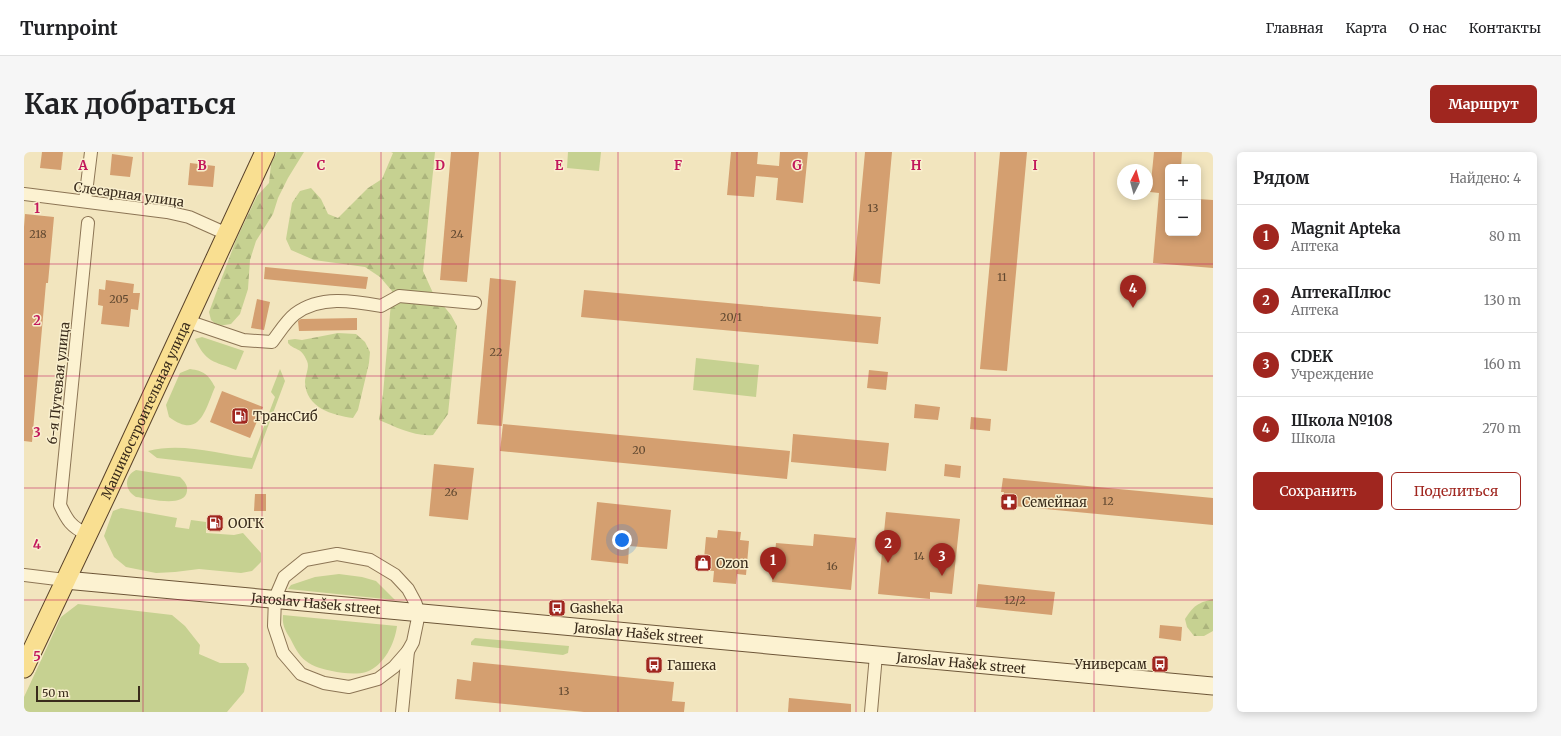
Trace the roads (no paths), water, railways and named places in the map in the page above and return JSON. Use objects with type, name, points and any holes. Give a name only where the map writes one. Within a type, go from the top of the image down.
[{"type":"main road","name":"Машиностроительная улица","points":[[24,668],[265,152]]},
{"type":"main road","name":"Jaroslav Hašek street","points":[[65,580],[275,598],[418,613],[1213,686]]},
{"type":"street","points":[[85,201],[91,152]]},
{"type":"street","name":"Слесарная улица","points":[[24,194],[174,213],[189,217],[227,234]]},
{"type":"street","name":"6-я Путевая улица","points":[[87,534],[75,529],[66,518],[60,504],[88,223]]},
{"type":"street","points":[[187,321],[243,340],[272,342],[294,314],[314,304],[330,301],[359,302],[381,306],[400,296],[475,303]]},
{"type":"street","points":[[337,554],[370,560],[395,575],[408,589],[415,602],[418,613],[413,642],[408,651],[394,667],[378,679],[349,687],[324,683],[301,674],[283,653],[274,626],[275,598],[284,577],[305,560],[337,554]]},
{"type":"street","points":[[24,575],[65,580]]},
{"type":"street","points":[[402,712],[408,651]]},
{"type":"street","points":[[871,712],[876,655]]},
{"type":"place","name":"Школа №108","points":[[1133,308]]},
{"type":"place","name":"ТрансСиб","points":[[240,416]]},
{"type":"place","name":"Семейная","points":[[1009,502]]},
{"type":"place","name":"ООГК","points":[[215,523]]},
{"type":"place","name":"Ozon","points":[[703,563]]},
{"type":"place","name":"АптекаПлюс","points":[[888,563]]},
{"type":"place","name":"CDEK","points":[[942,576]]},
{"type":"place","name":"Magnit Apteka","points":[[773,580]]},
{"type":"place","name":"Gasheka","points":[[557,608]]},
{"type":"place","name":"Универсам","points":[[1160,664]]},
{"type":"place","name":"Гашека","points":[[654,665]]}]
